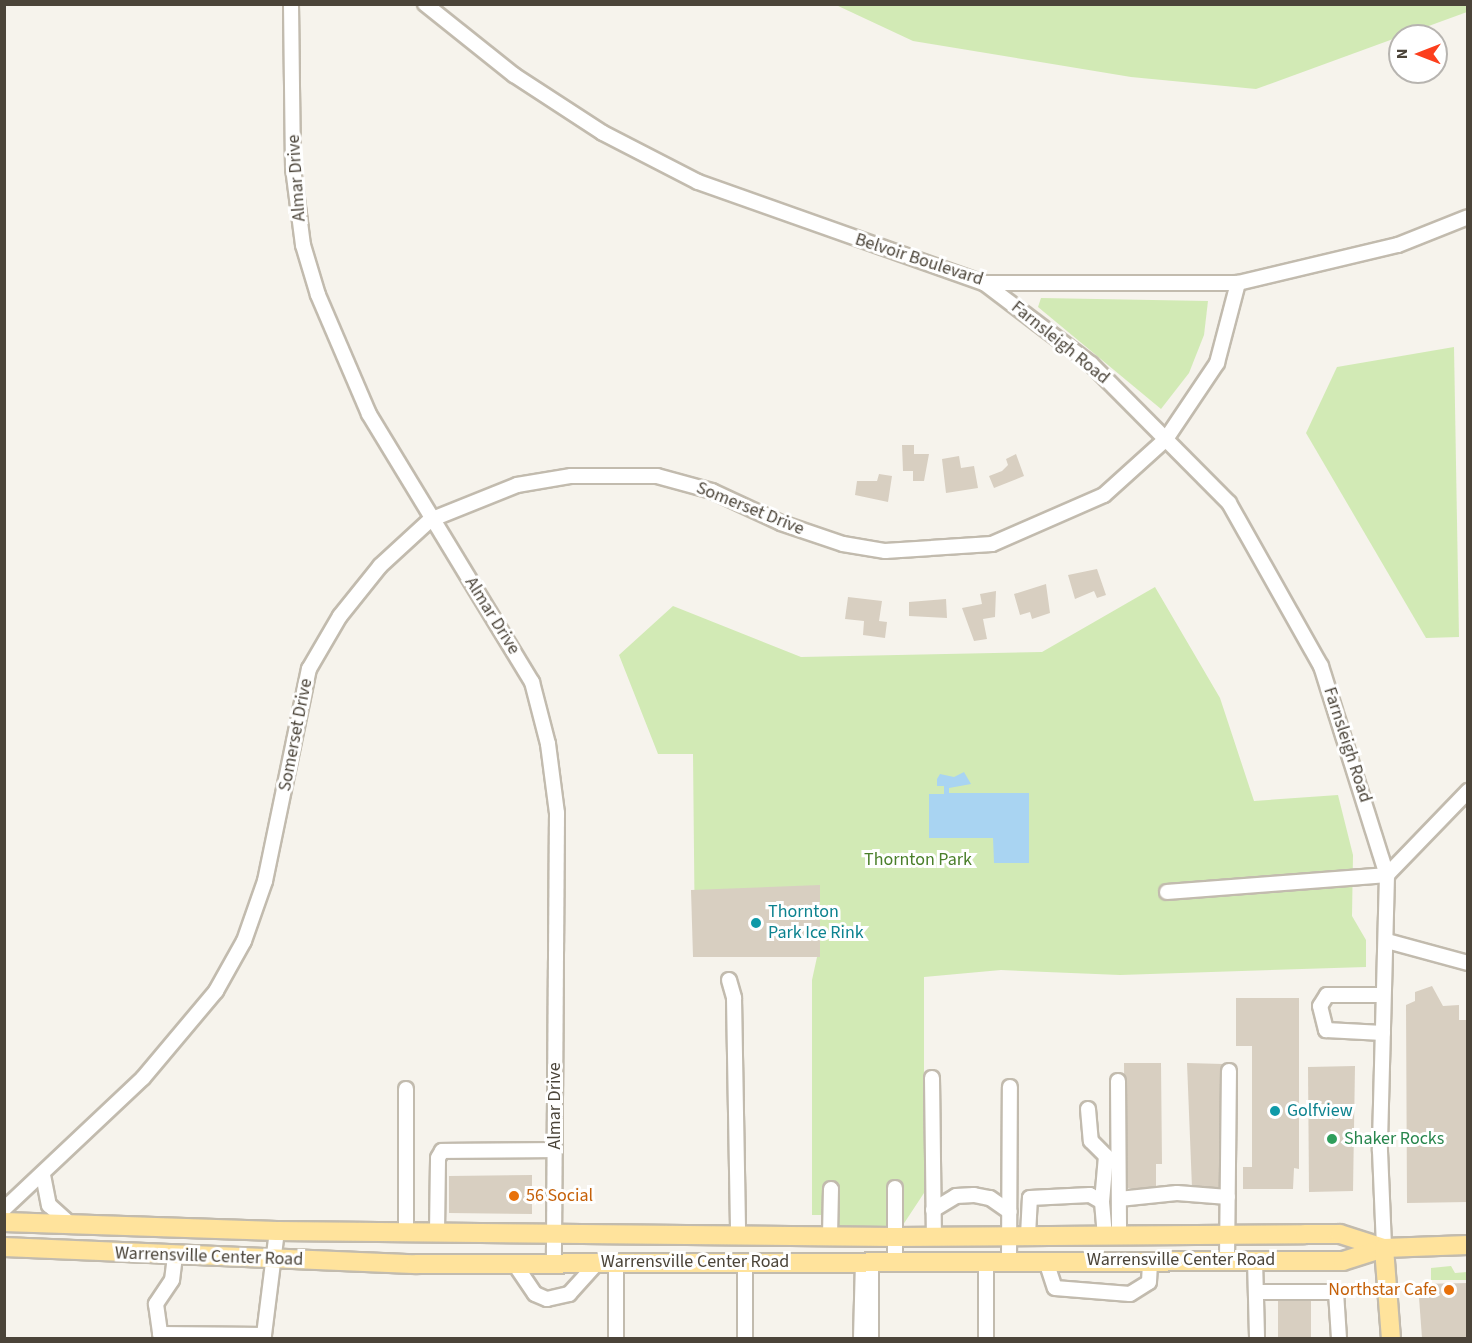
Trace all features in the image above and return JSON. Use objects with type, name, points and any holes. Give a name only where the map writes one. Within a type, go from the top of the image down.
[{"type":"main road","name":"Warrensville Center Road","points":[[4,1222],[277,1231],[555,1234],[896,1237],[1341,1234],[1384,1248]]},
{"type":"main road","name":"Warrensville Center Road","points":[[4,1247],[275,1260],[513,1263],[986,1260],[1343,1261],[1384,1248],[1467,1245]]},
{"type":"main road","name":"Farnsleigh Road","points":[[1384,1248],[1391,1338]]},
{"type":"street","name":"Almar Drive","points":[[291,4],[293,168],[303,245],[337,345],[369,414],[430,520],[532,682],[548,744],[557,813],[554,1262]]},
{"type":"street","name":"Belvoir Boulevard","points":[[424,4],[514,75],[603,133],[698,182],[984,284],[1238,284],[1398,245],[1467,217]]},
{"type":"street","name":"Farnsleigh Road","points":[[984,284],[1091,364],[1229,503],[1321,666],[1387,875],[1387,941],[1382,995],[1384,1248]]},
{"type":"street","name":"Somerset Drive","points":[[4,1209],[44,1175],[178,1040],[216,990],[243,941],[265,881],[309,669],[346,608],[380,566],[430,520],[517,485],[571,476],[657,476],[712,491],[781,523],[843,544],[885,551],[946,550],[992,544],[1104,495],[1166,439],[1217,363],[1238,284]]},
{"type":"street","points":[[1167,892],[1387,875],[1467,791]]},
{"type":"street","points":[[1387,941],[1467,963]]},
{"type":"street","points":[[729,980],[734,998],[738,1235]]},
{"type":"street","points":[[1382,995],[1327,995],[1320,1006],[1326,1030],[1383,1033]]},
{"type":"street","points":[[1227,1260],[1229,1071]]},
{"type":"street","points":[[932,1078],[934,1236]]},
{"type":"street","points":[[1112,1234],[1119,1199],[1118,1081]]},
{"type":"street","points":[[1009,1260],[1010,1087]]},
{"type":"street","points":[[406,1089],[409,1116],[406,1232]]},
{"type":"street","points":[[1088,1109],[1091,1141],[1106,1156],[1102,1202],[1112,1234]]},
{"type":"street","points":[[436,1232],[438,1158],[442,1151],[555,1149]]},
{"type":"street","points":[[44,1175],[49,1205],[69,1223]]},
{"type":"street","points":[[895,1188],[895,1261]]},
{"type":"street","points":[[830,1236],[831,1189]]},
{"type":"street","points":[[1119,1199],[1177,1193],[1228,1197]]},
{"type":"street","points":[[933,1210],[956,1196],[974,1195],[990,1198],[1010,1212]]},
{"type":"street","points":[[1029,1235],[1030,1198],[1090,1196],[1102,1202]]},
{"type":"street","points":[[175,1256],[172,1281],[156,1304],[160,1334],[264,1335],[277,1231]]},
{"type":"street","points":[[986,1260],[986,1338]]},
{"type":"street","points":[[1046,1260],[1055,1288],[1130,1294],[1149,1282],[1149,1260]]},
{"type":"street","points":[[1255,1260],[1257,1338]]},
{"type":"street","points":[[861,1338],[867,1261]]},
{"type":"street","points":[[867,1261],[871,1338]]},
{"type":"street","points":[[513,1263],[535,1294],[547,1299],[569,1294],[607,1262]]},
{"type":"street","points":[[607,1262],[616,1338]]},
{"type":"street","points":[[745,1262],[745,1338]]},
{"type":"street","points":[[1256,1292],[1336,1292],[1339,1338]]},
{"type":"green space","points":[[1467,4],[1467,12],[1434,24],[1388,24],[1388,41],[1256,89],[1131,77],[913,41],[836,5]]},
{"type":"green space","points":[[1041,298],[1208,301],[1204,335],[1189,373],[1161,409],[1038,307]]},
{"type":"green space","points":[[1454,347],[1459,637],[1426,638],[1306,433],[1337,367]]},
{"type":"green space","name":"Thornton Park","points":[[1155,587],[1220,698],[1254,801],[1338,795],[1353,855],[1352,916],[1366,940],[1366,967],[1120,975],[1001,970],[924,977],[924,1193],[895,1237],[830,1236],[830,1215],[812,1215],[812,980],[817,957],[695,951],[693,754],[658,754],[619,655],[673,606],[801,657],[1042,652]]},
{"type":"green space","points":[[1451,1266],[1455,1273],[1467,1272],[1467,1280],[1431,1280],[1431,1268]]},
{"type":"water","points":[[964,772],[971,784],[949,788],[949,793],[1029,793],[1029,863],[994,863],[993,838],[929,838],[929,794],[944,794],[944,786],[937,786],[940,774],[954,777]]},
{"type":"building","points":[[902,445],[914,445],[914,454],[929,454],[924,481],[913,481],[913,471],[903,471]]},
{"type":"building","points":[[1016,454],[1024,476],[994,488],[989,476],[1002,471],[1008,465],[1006,459]]},
{"type":"building","points":[[959,456],[961,468],[974,466],[978,488],[946,493],[942,459]]},
{"type":"building","points":[[879,474],[892,476],[888,502],[855,495],[857,481],[877,481]]},
{"type":"building","points":[[1097,569],[1106,595],[1097,598],[1094,591],[1075,599],[1068,575]]},
{"type":"building","points":[[1046,584],[1050,613],[1032,619],[1030,612],[1020,615],[1014,594]]},
{"type":"building","points":[[996,591],[995,617],[983,619],[987,639],[974,641],[962,608],[982,604],[980,594]]},
{"type":"building","points":[[848,597],[882,601],[879,621],[887,622],[885,638],[863,635],[864,621],[845,619]]},
{"type":"building","points":[[946,599],[947,618],[909,616],[909,602]]},
{"type":"building","name":"Thornton Park Ice Rink","points":[[820,885],[820,957],[693,957],[691,890]]},
{"type":"building","points":[[1432,986],[1443,1006],[1459,1005],[1459,1020],[1468,1020],[1468,1202],[1407,1203],[1406,1005],[1415,1001],[1415,992]]},
{"type":"building","name":"Golfview","points":[[1236,998],[1299,998],[1299,1169],[1294,1168],[1293,1189],[1243,1189],[1243,1167],[1252,1167],[1252,1046],[1236,1046]]},
{"type":"building","points":[[1124,1063],[1161,1063],[1162,1164],[1156,1164],[1156,1188],[1125,1188]]},
{"type":"building","points":[[1187,1063],[1223,1064],[1223,1188],[1192,1188]]},
{"type":"building","name":"Shaker Rocks","points":[[1355,1066],[1353,1191],[1309,1192],[1308,1067]]},
{"type":"building","points":[[532,1175],[532,1214],[449,1213],[449,1176]]},
{"type":"building","points":[[1468,1283],[1468,1338],[1422,1338],[1418,1284]]},
{"type":"building","points":[[1278,1300],[1311,1300],[1311,1338],[1278,1338]]},
{"type":"place","name":"Thornton Park Ice Rink","points":[[756,923]]},
{"type":"place","name":"Golfview","points":[[1275,1111]]},
{"type":"place","name":"Shaker Rocks","points":[[1332,1139]]},
{"type":"place","name":"56 Social","points":[[514,1196]]},
{"type":"place","name":"Northstar Cafe","points":[[1449,1290]]}]
